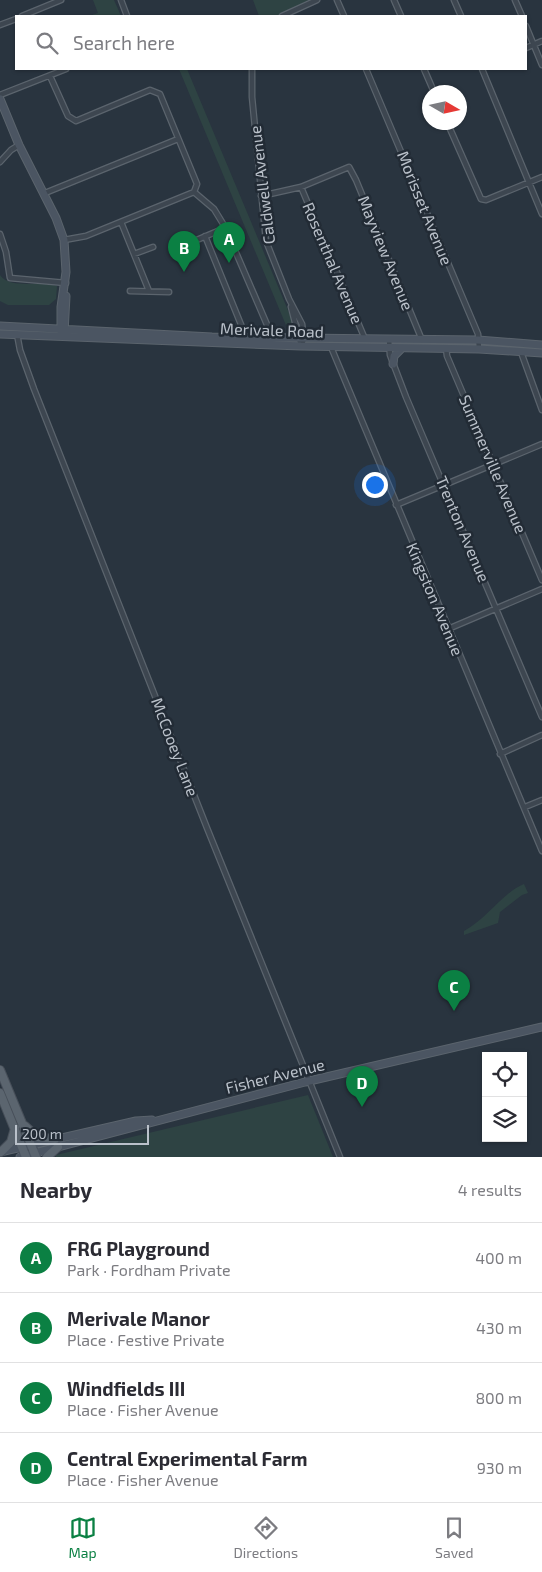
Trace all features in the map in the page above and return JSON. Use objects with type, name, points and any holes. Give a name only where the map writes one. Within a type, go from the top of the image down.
[{"type":"main road","points":[[0,97],[19,145],[44,193],[64,240],[66,259],[63,336]]},
{"type":"main road","name":"Merivale Road","points":[[0,326],[301,339],[365,339],[389,343],[402,348],[479,349],[542,353]]},
{"type":"main road","name":"Merivale Road","points":[[0,334],[331,347],[422,340],[478,340],[542,345]]},
{"type":"main road","points":[[446,348],[449,344],[478,340]]},
{"type":"main road","points":[[393,364],[394,356],[402,348]]},
{"type":"main road","name":"Fisher Avenue","points":[[28,1156],[137,1128],[160,1119],[542,1027]]},
{"type":"main road","points":[[0,1070],[31,1145],[28,1156]]},
{"type":"main road","points":[[0,1092],[22,1147],[28,1156]]},
{"type":"main road","name":"Fisher Avenue","points":[[0,1152],[136,1121],[160,1119]]},
{"type":"main road","points":[[22,1123],[34,1135],[54,1139]]},
{"type":"main road","points":[[0,1152],[11,1142],[15,1128]]},
{"type":"main road","points":[[47,1157],[58,1147]]},
{"type":"street","points":[[24,15],[61,0]]},
{"type":"street","points":[[121,0],[127,15]]},
{"type":"street","points":[[284,15],[317,0]]},
{"type":"street","points":[[336,0],[344,15]]},
{"type":"street","points":[[394,0],[401,15]]},
{"type":"street","points":[[454,0],[460,15]]},
{"type":"street","points":[[515,0],[522,15]]},
{"type":"street","points":[[0,25],[15,19]]},
{"type":"street","points":[[527,29],[542,65]]},
{"type":"street","points":[[527,47],[542,41]]},
{"type":"street","points":[[0,97],[64,70]]},
{"type":"street","name":"Caldwell Avenue","points":[[252,70],[252,97],[268,248],[289,298],[301,339]]},
{"type":"street","name":"Morisset Avenue","points":[[366,70],[472,319],[479,349]]},
{"type":"street","points":[[424,70],[431,85]]},
{"type":"street","points":[[482,70],[542,214]]},
{"type":"street","points":[[50,76],[68,116],[76,121],[150,90],[156,91],[160,94],[197,184],[194,192],[86,236],[64,240]]},
{"type":"street","points":[[450,130],[477,194],[481,199],[486,200],[542,177]]},
{"type":"street","points":[[44,193],[178,139]]},
{"type":"street","points":[[0,162],[11,150],[19,145]]},
{"type":"street","name":"Mayview Avenue","points":[[301,187],[349,167],[422,340]]},
{"type":"street","points":[[261,196],[301,187]]},
{"type":"street","name":"Rosenthal Avenue","points":[[301,187],[365,339]]},
{"type":"street","points":[[194,192],[214,209],[225,228],[268,327]]},
{"type":"street","points":[[121,222],[148,291]]},
{"type":"street","points":[[192,242],[225,228]]},
{"type":"street","points":[[0,234],[6,252],[10,278],[65,286]]},
{"type":"street","points":[[205,236],[242,327]]},
{"type":"street","points":[[134,254],[153,247]]},
{"type":"street","points":[[130,291],[169,292]]},
{"type":"street","name":"McCooey Lane","points":[[17,334],[20,350],[38,398],[340,1157]]},
{"type":"street","points":[[301,339],[301,346]]},
{"type":"street","name":"Trenton Avenue","points":[[389,343],[393,364],[542,717]]},
{"type":"street","name":"Kingston Avenue","points":[[331,347],[542,851]]},
{"type":"street","name":"Summerville Avenue","points":[[446,348],[447,356],[542,580]]},
{"type":"street","points":[[521,352],[542,410]]},
{"type":"street","points":[[396,505],[542,444]]},
{"type":"street","points":[[448,629],[542,589]]},
{"type":"street","points":[[500,754],[542,735]]},
{"type":"street","points":[[525,807],[542,800]]},
{"type":"green space","points":[[93,0],[114,0],[121,15],[92,15],[98,13]]},
{"type":"green space","points":[[253,0],[309,0],[280,15],[259,15]]},
{"type":"green space","points":[[179,70],[187,70],[295,327],[288,330]]},
{"type":"green space","points":[[0,275],[5,280],[11,282],[57,286],[56,299],[49,305],[8,305],[0,301]]},
{"type":"green space","points":[[524,884],[528,893],[522,895],[500,912],[498,923],[464,935],[464,931],[480,920],[509,893]]},
{"type":"green space","points":[[308,1095],[333,1157],[56,1157],[56,1155]]},
{"type":"place","name":"FRG Playground","points":[[229,263]]},
{"type":"place","name":"Merivale Manor","points":[[184,272]]},
{"type":"place","name":"Windfields III","points":[[454,1011]]},
{"type":"place","name":"Central Experimental Farm","points":[[362,1107]]}]
